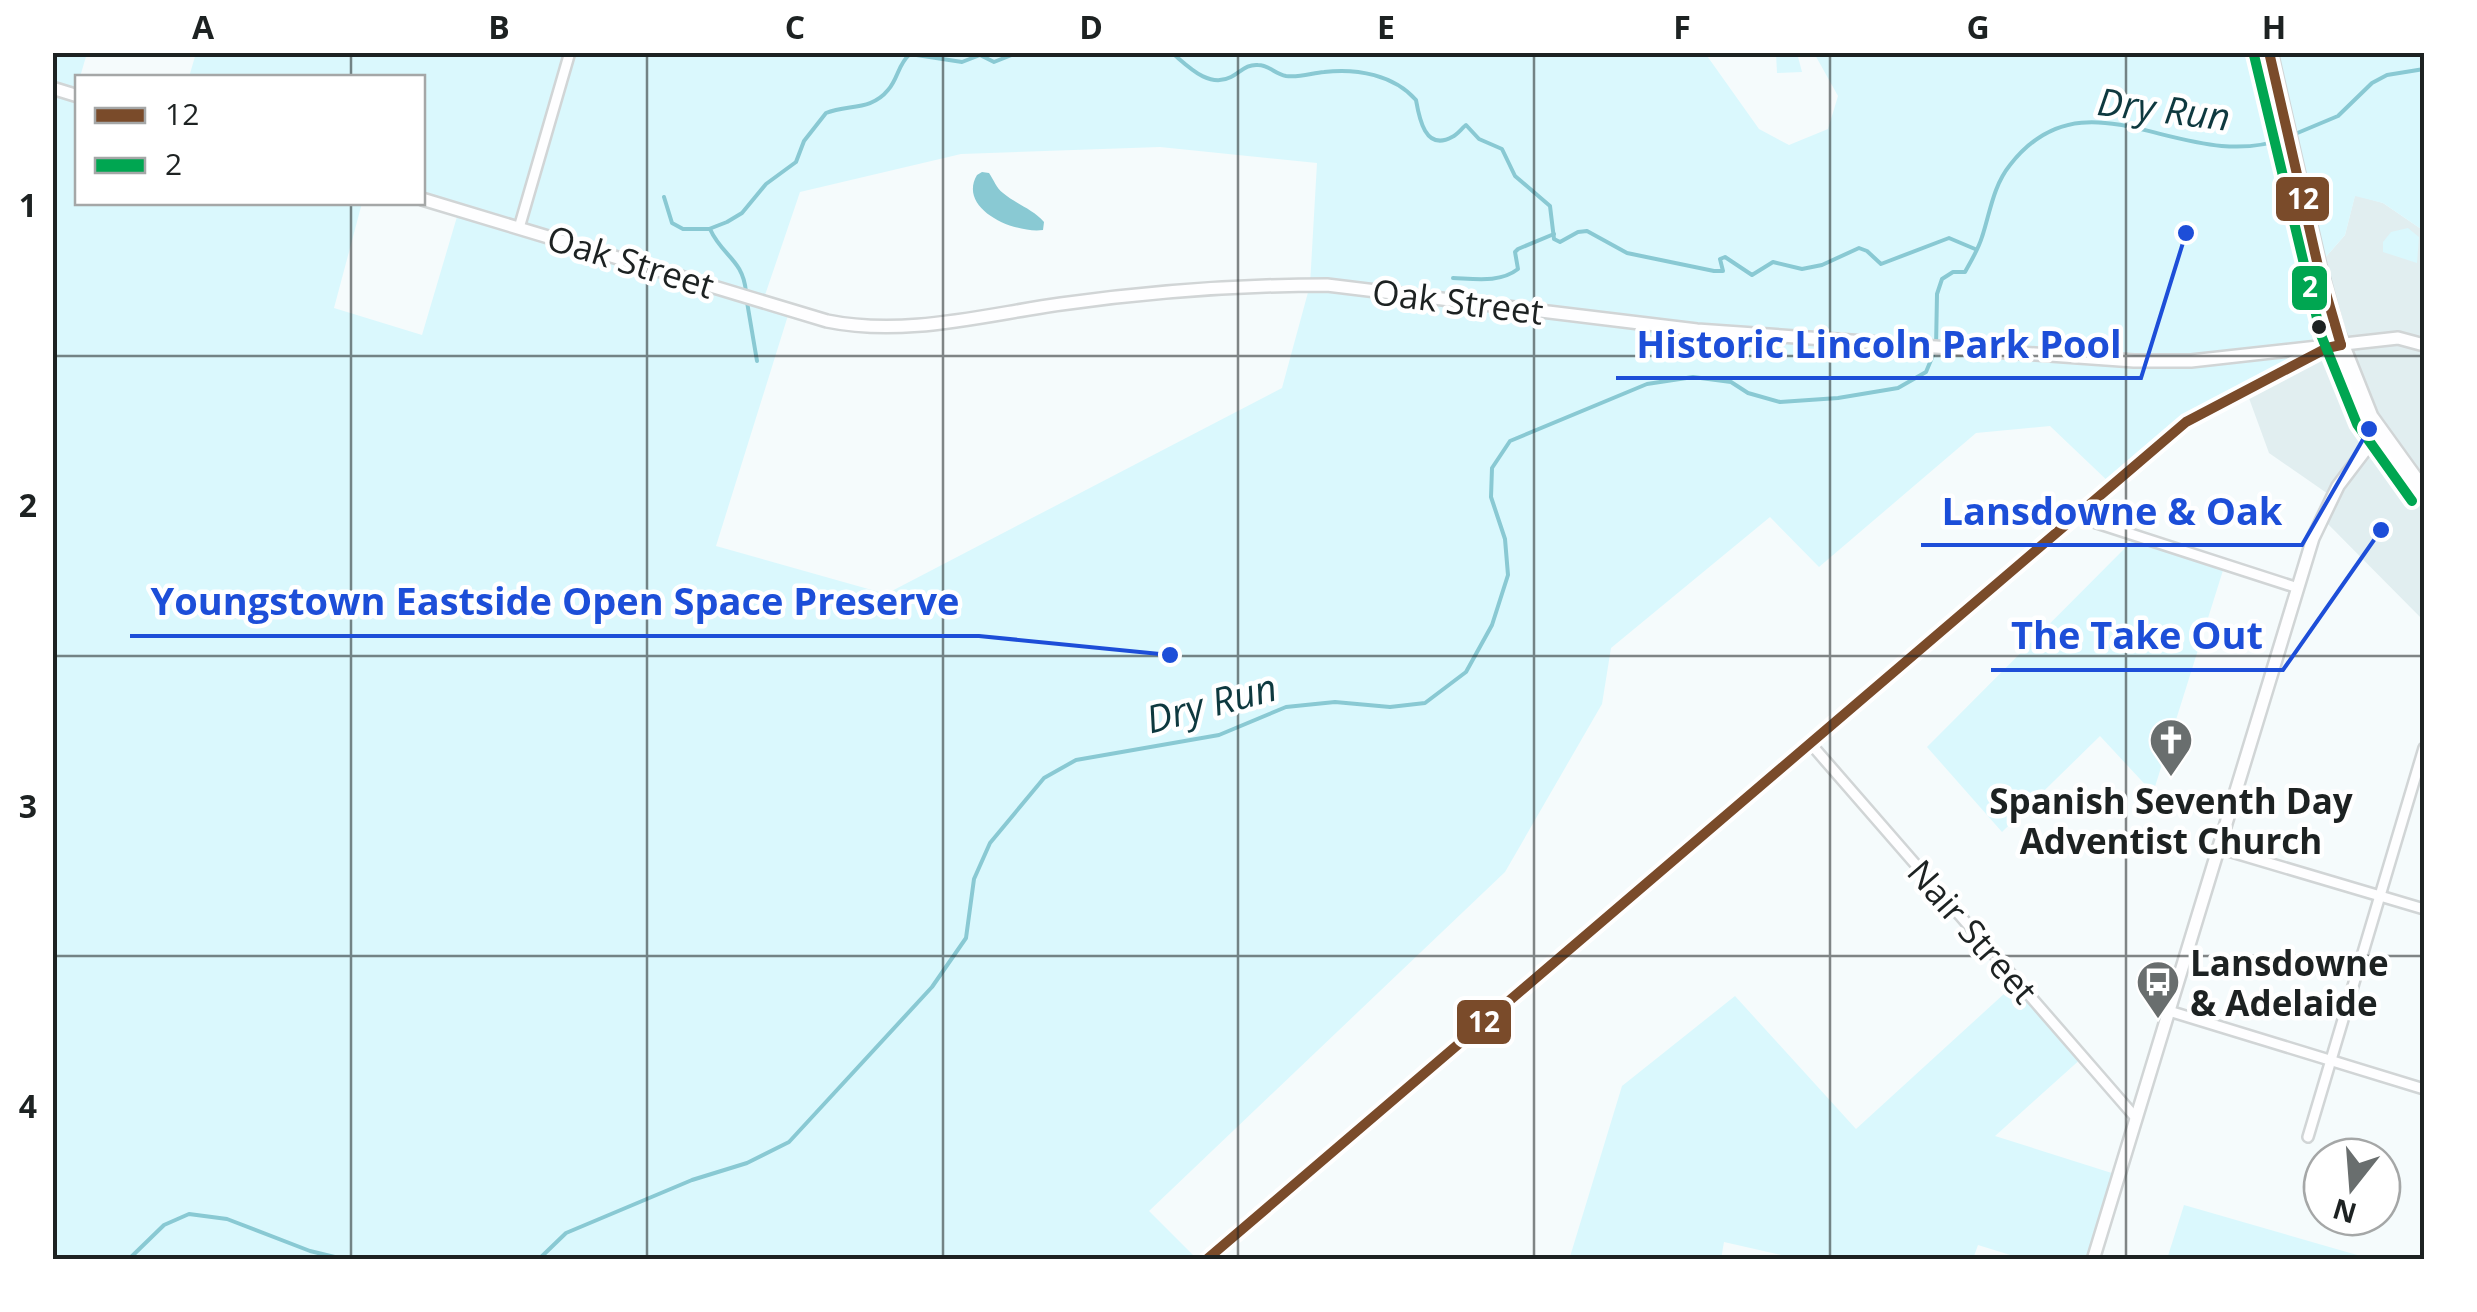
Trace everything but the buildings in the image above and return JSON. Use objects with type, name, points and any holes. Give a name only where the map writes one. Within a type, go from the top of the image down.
[{"type":"highway","points":[[2269,52],[2334,346],[2379,432],[2424,492]]},
{"type":"street","points":[[519,228],[570,52]]},
{"type":"street","name":"Oak Street","points":[[425,200],[790,309],[849,325],[884,328],[1107,299],[1326,285],[1697,330],[2062,357],[2192,360],[2398,338],[2424,345]]},
{"type":"street","points":[[1206,1260],[2186,422],[2334,346]]},
{"type":"street","points":[[2092,1260],[2313,538],[2332,496],[2379,432]]},
{"type":"street","points":[[2075,516],[2298,588]]},
{"type":"street","name":"Nair Street","points":[[1810,743],[2136,1118]]},
{"type":"street","points":[[2308,1136],[2424,748]]},
{"type":"street","points":[[2218,848],[2424,910]]},
{"type":"street","points":[[2168,1011],[2424,1089]]},
{"type":"shaded area","points":[[52,53],[87,53],[81,75],[75,75],[75,205],[361,205],[334,308],[422,335],[459,210],[425,200],[425,75],[190,75],[196,53],[1705,53],[1759,129],[1789,145],[1828,129],[1838,96],[1814,53],[2424,53],[2424,231],[2383,203],[2355,196],[2345,235],[2318,266],[2341,345],[2327,348],[2204,411],[2112,485],[2050,426],[1976,433],[1819,567],[1770,517],[1611,648],[1602,704],[1505,872],[1149,1211],[1197,1259],[53,1259]],"holes":[[[1160,147],[1317,163],[1310,285],[1282,388],[886,594],[716,546],[790,309],[763,301],[800,192],[961,154]]]},
{"type":"shaded area","points":[[1776,53],[1797,53],[1802,72],[1777,73]]},
{"type":"shaded area","points":[[2355,195],[2383,203],[2424,231],[2424,621],[2321,517],[2331,496],[2269,453],[2246,390],[2318,266],[2345,235]]},
{"type":"shaded area","points":[[2408,228],[2419,237],[2417,263],[2383,252],[2383,242],[2391,232]]},
{"type":"shaded area","points":[[2137,536],[2225,564],[2153,793],[2100,736],[2002,832],[1927,747]]},
{"type":"shaded area","points":[[2017,982],[2083,1057],[1995,1136],[2118,1175],[2093,1259],[2023,1259],[1978,1245],[1973,1259],[1803,1260],[1724,1242],[1721,1259],[1569,1260],[1622,1086],[1735,996],[1856,1129]]},
{"type":"shaded area","points":[[2184,1205],[2371,1259],[2167,1259]]},
{"type":"water","points":[[982,172],[989,173],[1001,191],[1040,217],[1043,230],[1018,228],[992,217],[982,208],[973,187]]},
{"type":"waterway","points":[[664,197],[672,223],[683,229],[709,229],[727,222],[742,213],[766,184],[796,162],[804,141],[826,113],[881,97],[910,54],[962,62],[980,55],[994,62],[1019,52]]},
{"type":"waterway","points":[[1171,52],[1198,74],[1214,80],[1258,65],[1286,76],[1349,71],[1386,79],[1416,100],[1425,130],[1435,140],[1452,137],[1466,125],[1479,139],[1502,149],[1515,176],[1550,206],[1554,239],[1560,242],[1587,231],[1627,253],[1714,271],[1723,271],[1720,259],[1725,257],[1752,275],[1773,262],[1802,269],[1822,265],[1859,248],[1881,264],[1949,238],[1975,249]]},
{"type":"waterway","name":"Dry Run","points":[[2295,134],[2338,116],[2372,83],[2387,75],[2424,69]]},
{"type":"waterway","name":"Dry Run","points":[[538,1260],[566,1233],[692,1180],[747,1163],[789,1142],[932,987],[966,938],[974,879],[990,843],[1044,778],[1076,760],[1219,735],[1286,707],[1335,702],[1390,707],[1425,703],[1466,672],[1492,625],[1508,575],[1505,539],[1491,497],[1492,468],[1510,441],[1647,384],[1693,377],[1731,382],[1748,393],[1780,402],[1898,388],[1926,372],[1936,348],[1937,294],[1942,279],[1953,272],[1965,272],[2004,173],[2040,137],[2072,124],[2104,123],[2210,145],[2248,146],[2286,138]]},
{"type":"waterway","points":[[710,229],[741,272],[746,292]]},
{"type":"waterway","points":[[1453,278],[1487,279],[1511,273],[1518,269],[1518,249],[1554,234]]},
{"type":"waterway","points":[[747,302],[757,361]]},
{"type":"waterway","name":"Dry Run","points":[[128,1260],[164,1225],[189,1214],[227,1219],[310,1251],[347,1260]]},
{"type":"transit line","name":"12","points":[[2269,52],[2318,266],[2341,345]]},
{"type":"transit line","name":"2","points":[[2254,55],[2321,335],[2357,424],[2412,501]]},
{"type":"transit line","name":"12","points":[[1206,1260],[2186,422],[2327,348],[2341,345]]},
{"type":"place","name":"Historic Lincoln Park Pool","points":[[2186,233]]},
{"type":"place","name":"Lansdowne & Oak","points":[[2369,429]]},
{"type":"place","name":"The Take Out","points":[[2381,530]]},
{"type":"place","name":"Youngstown Eastside Open Space Preserve","points":[[1170,655]]},
{"type":"place","name":"Spanish Seventh Day Adventist Church","points":[[2171,778]]},
{"type":"place","name":"Lansdowne & Adelaide","points":[[2158,1020]]}]
